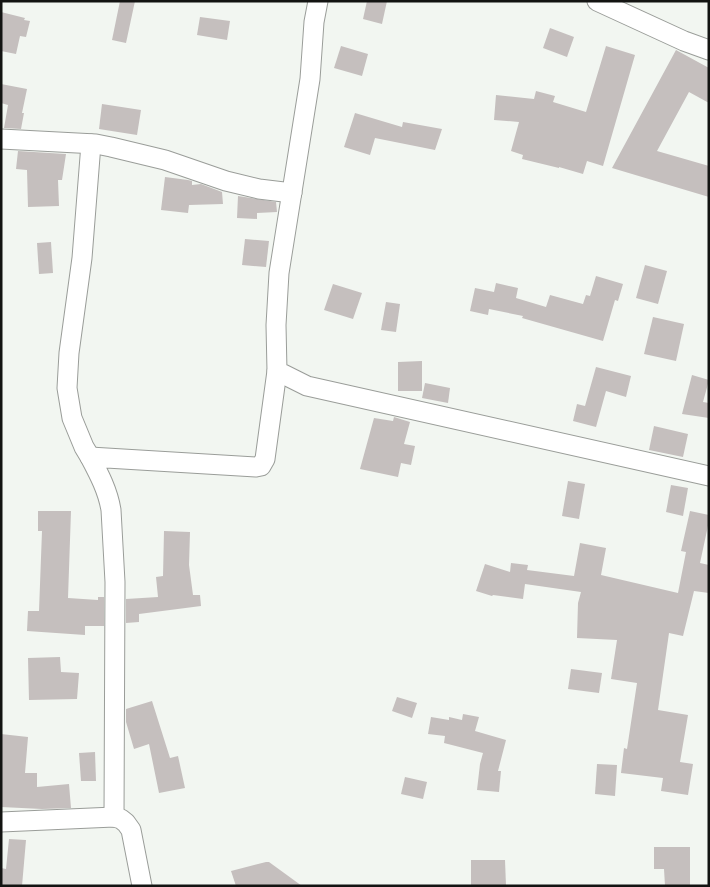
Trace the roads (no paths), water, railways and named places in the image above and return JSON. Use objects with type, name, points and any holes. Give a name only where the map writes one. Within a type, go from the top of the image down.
[{"type":"street","points":[[90,457],[256,467],[261,466],[265,459],[277,371],[276,325],[279,273],[310,79],[314,22],[318,1]]},
{"type":"street","points":[[597,1],[684,41],[709,50]]},
{"type":"street","points":[[1,139],[91,144],[111,147],[165,160],[226,181],[260,189],[292,193]]},
{"type":"street","points":[[91,144],[82,258],[69,353],[67,388],[72,418],[84,447],[100,475],[110,501],[111,510],[115,582],[114,817]]},
{"type":"street","points":[[277,371],[306,386],[709,476]]},
{"type":"street","points":[[1,822],[114,817],[120,819],[131,830],[142,886]]}]
